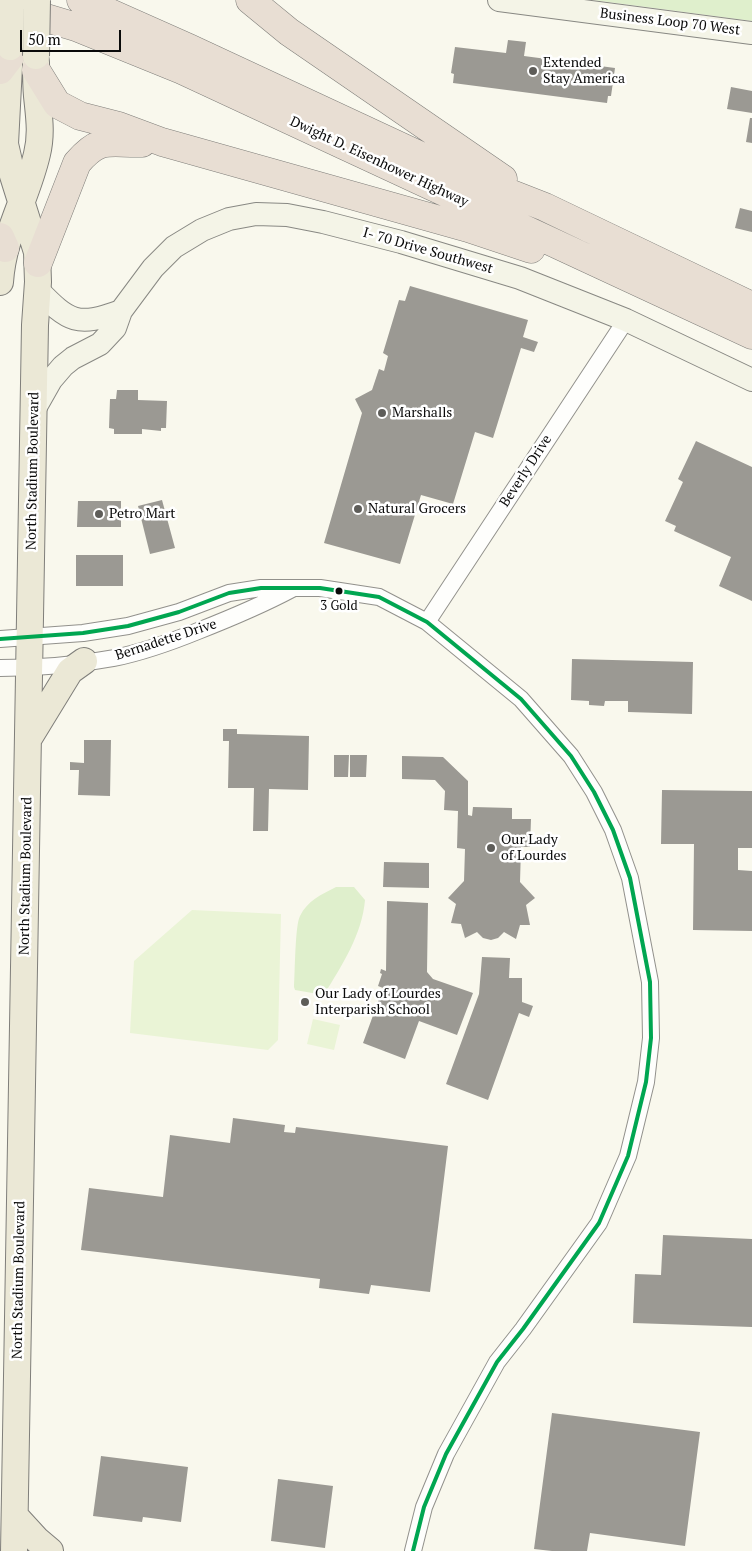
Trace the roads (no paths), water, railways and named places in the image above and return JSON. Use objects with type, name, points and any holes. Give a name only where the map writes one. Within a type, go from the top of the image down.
[{"type":"highway","name":"Dwight D. Eisenhower Highway","points":[[82,0],[453,171],[545,207],[752,306]]},
{"type":"highway","points":[[250,0],[289,32],[545,207]]},
{"type":"highway","name":"Dwight D. Eisenhower Highway","points":[[0,4],[76,27],[182,70],[752,336]]},
{"type":"highway","points":[[19,60],[57,104],[80,116],[119,126],[162,142],[468,228],[540,252],[610,280],[642,284]]},
{"type":"highway","points":[[38,277],[77,163],[89,149],[104,143],[162,142]]},
{"type":"main road","name":"North Stadium Boulevard","points":[[0,282],[2,242],[21,203],[35,165],[40,128],[19,60],[11,0]]},
{"type":"main road","name":"North Stadium Boulevard","points":[[14,1551],[35,325],[38,277],[34,241],[21,203],[5,144],[19,60],[37,0]]},
{"type":"main road","points":[[28,738],[70,671],[84,661]]},
{"type":"main road","points":[[15,1516],[50,1551]]},
{"type":"street","name":"Business Loop 70 West","points":[[499,0],[752,33]]},
{"type":"street","name":"I- 70 Drive Southwest","points":[[34,410],[51,380],[63,366],[73,358],[100,344],[115,328],[121,311],[153,268],[174,247],[202,230],[229,219],[256,214],[287,215],[323,222],[401,242],[520,278],[626,320],[752,380]]},
{"type":"street","points":[[38,277],[57,309],[78,320],[96,320],[121,311]]},
{"type":"street","name":"Beverly Drive","points":[[427,622],[626,320]]},
{"type":"street","name":"Bernadette Drive","points":[[0,639],[83,634],[128,626],[179,612],[230,593],[261,588],[346,591],[379,597],[427,622],[521,698],[571,756],[594,792],[614,830],[630,878],[650,982],[651,1038],[646,1082],[628,1156],[599,1223],[523,1329],[496,1362],[446,1454],[424,1507],[413,1551]]},
{"type":"street","name":"Bernadette Drive","points":[[0,668],[30,668],[113,658],[156,646],[236,617],[294,588]]},
{"type":"place","name":"Extended Stay America","points":[[533,71]]},
{"type":"place","name":"Marshalls","points":[[382,413]]},
{"type":"place","name":"Natural Grocers","points":[[358,509]]},
{"type":"place","name":"Petro Mart","points":[[99,514]]},
{"type":"place","name":"3 Gold","points":[[339,591]]},
{"type":"place","name":"Our Lady of Lourdes","points":[[491,848]]},
{"type":"place","name":"Our Lady of Lourdes Interparish School","points":[[305,1002]]}]
